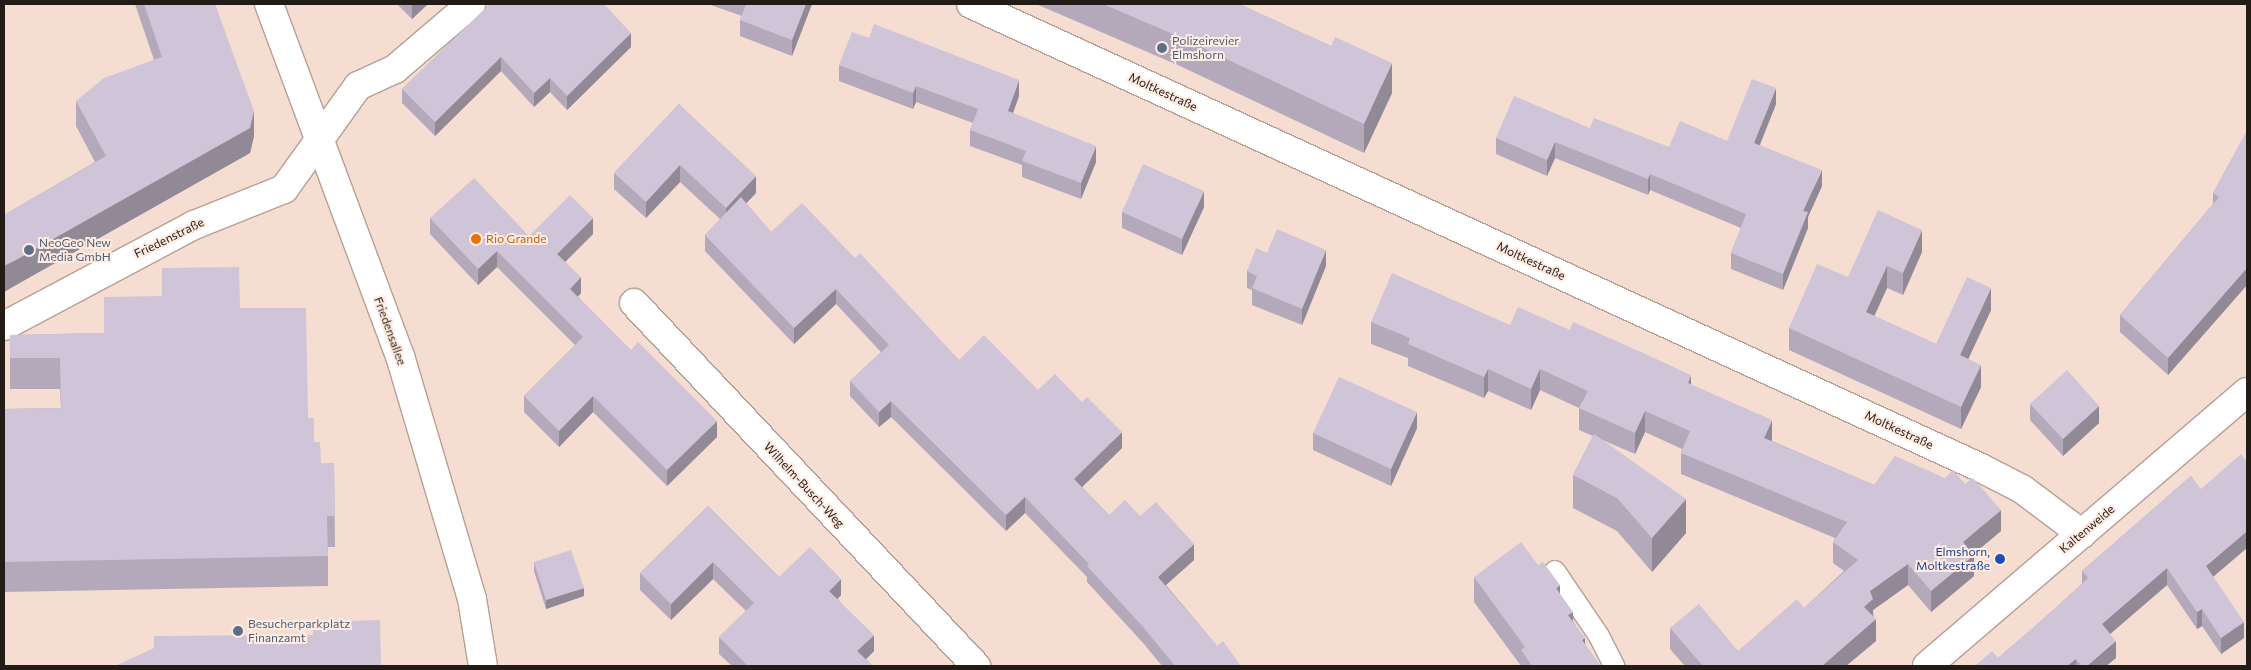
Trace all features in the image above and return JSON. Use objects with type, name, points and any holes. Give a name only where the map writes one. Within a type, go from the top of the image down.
[{"type":"street","name":"Friedensallee","points":[[269,4],[400,356],[472,599],[483,666]]},
{"type":"street","name":"Friedenstraße","points":[[4,326],[194,224],[284,189],[318,138],[358,86],[396,69],[471,4]]},
{"type":"street","name":"Moltkestraße","points":[[971,4],[1979,467],[2022,489],[2082,534]]},
{"type":"street","name":"Wilhelm-Busch-Weg","points":[[634,303],[976,666]]},
{"type":"street","name":"Kaltenweide","points":[[1927,666],[2247,392]]},
{"type":"lane","points":[[1555,571],[1599,636],[1614,666]]},
{"type":"building","points":[[144,4],[215,4],[254,111],[250,128],[4,266],[4,215],[106,156],[76,101],[104,78],[162,57]]},
{"type":"building","points":[[490,4],[604,4],[631,33],[567,96],[550,78],[534,93],[501,57],[435,122],[402,89]]},
{"type":"building","points":[[746,4],[806,4],[792,40],[740,20]]},
{"type":"building","points":[[1103,4],[1239,4],[1331,46],[1335,37],[1392,63],[1364,124],[1180,37]]},
{"type":"building","points":[[874,24],[1019,80],[1008,111],[1096,146],[1081,183],[1022,161],[1026,151],[970,130],[978,109],[916,86],[913,93],[839,65],[852,32],[869,38]]},
{"type":"building","points":[[1752,79],[1776,88],[1754,143],[1822,170],[1803,211],[1808,212],[1783,274],[1731,253],[1746,214],[1650,174],[1648,179],[1555,142],[1547,160],[1496,138],[1514,96],[1590,128],[1594,118],[1669,147],[1680,121],[1727,141]]},
{"type":"building","points":[[679,104],[756,176],[726,208],[680,165],[646,202],[614,173]]},
{"type":"building","points":[[2247,131],[2247,268],[2168,358],[2120,315],[2219,197],[2213,193]]},
{"type":"building","points":[[1143,164],[1204,191],[1182,239],[1122,212]]},
{"type":"building","points":[[474,178],[529,236],[570,195],[593,218],[557,254],[581,277],[570,289],[631,350],[638,342],[717,421],[667,470],[593,396],[559,431],[524,396],[583,337],[497,251],[478,269],[430,218]]},
{"type":"building","points":[[741,197],[771,232],[802,203],[855,258],[860,253],[959,360],[984,335],[1038,390],[1055,374],[1082,402],[1087,397],[1122,432],[1074,479],[1109,515],[1125,500],[1140,516],[1156,502],[1194,544],[1158,577],[1217,646],[1223,641],[1241,666],[1175,666],[1144,628],[1087,566],[1089,564],[1025,497],[1006,515],[891,401],[879,412],[850,381],[889,345],[836,289],[794,328],[705,235]]},
{"type":"building","points":[[1878,210],[1922,230],[1903,273],[1887,266],[1866,312],[1936,344],[1967,277],[1991,288],[1960,355],[1981,365],[1961,407],[1789,328],[1817,264],[1848,277]]},
{"type":"building","points":[[1277,229],[1326,250],[1302,309],[1252,288],[1257,276],[1247,271],[1256,248],[1267,253]]},
{"type":"building","points":[[239,267],[240,308],[306,308],[308,418],[314,418],[314,442],[320,442],[321,463],[334,463],[335,516],[327,516],[328,556],[4,562],[4,409],[61,408],[60,358],[10,358],[10,335],[104,333],[104,297],[162,296],[162,268]]},
{"type":"building","points":[[1392,273],[1510,325],[1518,307],[1570,330],[1573,322],[1691,375],[1688,383],[1772,420],[1764,438],[1874,485],[1895,456],[1945,478],[1953,470],[1965,484],[1973,478],[2001,510],[1963,542],[1974,555],[1931,591],[1908,564],[1870,591],[1873,599],[1864,607],[1876,619],[1822,666],[1703,666],[1670,628],[1699,604],[1738,651],[1797,599],[1804,608],[1858,560],[1833,542],[1847,522],[1681,453],[1690,431],[1645,411],[1635,433],[1579,408],[1588,391],[1540,369],[1531,389],[1488,369],[1484,377],[1408,344],[1410,338],[1371,322]]},
{"type":"building","points":[[2067,370],[2099,406],[2063,439],[2030,404]]},
{"type":"building","points":[[1339,377],[1417,412],[1391,469],[1313,433]]},
{"type":"building","points":[[1594,434],[1686,499],[1652,538],[1617,498],[1573,475]]},
{"type":"building","points":[[2241,454],[2247,462],[2247,531],[2206,566],[2244,622],[2221,638],[2202,609],[2197,612],[2167,568],[2102,624],[2116,641],[2087,666],[2082,666],[2076,659],[2067,666],[1975,666],[1992,651],[1998,658],[2042,620],[2088,578],[2082,571],[2191,476],[2201,489]]},
{"type":"building","points":[[708,506],[779,577],[810,547],[841,579],[829,591],[874,635],[857,651],[873,666],[748,666],[719,637],[754,603],[713,562],[671,604],[640,573]]},
{"type":"building","points":[[1521,542],[1538,565],[1543,562],[1560,585],[1556,588],[1573,612],[1568,615],[1585,638],[1582,640],[1601,666],[1532,666],[1521,650],[1525,647],[1474,577]]},
{"type":"building","points":[[571,550],[584,588],[546,600],[534,562]]},
{"type":"building","points":[[380,620],[381,666],[115,666],[154,648],[154,636],[313,635],[313,622]]},
{"type":"place","name":"Polizeirevier Elmshorn","points":[[1162,48]]},
{"type":"place","name":"Rio Grande","points":[[476,239]]},
{"type":"place","name":"NeoGeo New Media GmbH","points":[[29,250]]},
{"type":"place","name":"Elmshorn, Moltkestraße","points":[[2000,559]]},
{"type":"place","name":"Besucherparkplatz Finanzamt","points":[[238,631]]}]
